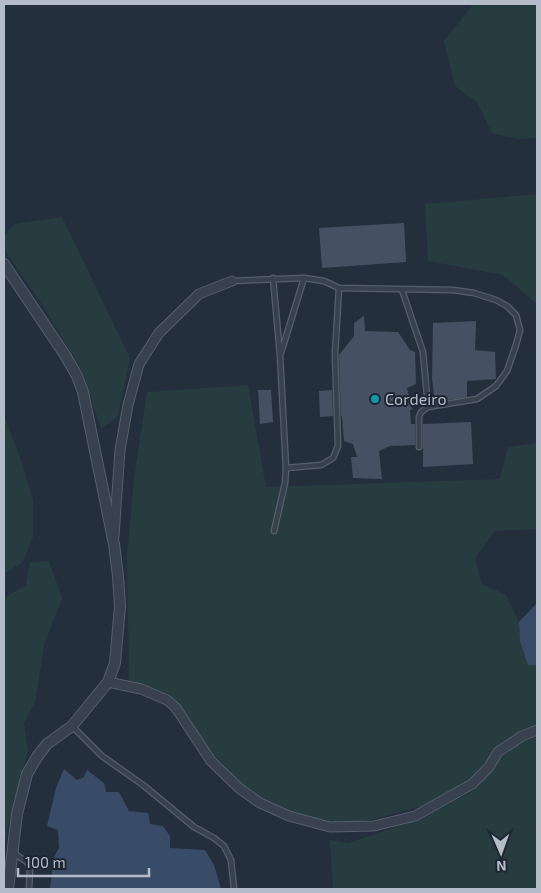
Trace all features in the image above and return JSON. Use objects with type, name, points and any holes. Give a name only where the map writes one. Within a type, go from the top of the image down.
[{"type":"street","points":[[4,264],[77,376],[83,392],[114,544],[120,606],[115,663],[108,682],[72,726],[47,744],[27,774],[17,814],[8,889]]},
{"type":"street","points":[[114,544],[120,450],[128,405],[139,364],[159,332],[200,294],[232,281]]},
{"type":"street","points":[[108,682],[141,690],[167,700],[176,708],[211,761],[238,788],[260,803],[289,816],[330,827],[374,826],[415,816],[472,784],[489,767],[498,752],[522,736],[537,730]]},
{"type":"lane","points":[[272,278],[280,355],[286,468],[285,483],[274,531]]},
{"type":"lane","points":[[280,355],[304,278]]},
{"type":"lane","points":[[232,281],[304,278],[324,281],[339,288],[453,290],[474,293],[508,306],[516,315],[520,330],[507,371],[496,386],[477,399],[428,407],[421,412],[419,418],[419,447]]},
{"type":"lane","points":[[286,468],[321,465],[333,458],[338,446],[335,354],[339,288]]},
{"type":"lane","points":[[402,290],[423,352],[428,407]]},
{"type":"lane","points":[[72,726],[102,756],[187,822],[224,846],[231,860],[234,889]]},
{"type":"lane","points":[[13,852],[28,863],[30,869],[29,889]]},
{"type":"green space","points":[[477,4],[537,4],[537,138],[518,139],[492,133],[477,102],[455,86],[444,41],[472,6]]},
{"type":"green space","points":[[537,194],[537,304],[503,275],[428,261],[425,204]]},
{"type":"green space","points":[[62,217],[130,358],[118,416],[101,429],[83,373],[45,309],[4,249],[5,235],[15,224]]},
{"type":"green space","points":[[248,385],[266,487],[500,479],[508,447],[537,443],[537,529],[495,531],[475,558],[482,584],[506,595],[519,622],[520,641],[528,664],[537,665],[537,726],[512,736],[467,780],[426,805],[374,819],[341,824],[281,810],[245,787],[207,748],[182,708],[168,695],[129,681],[127,555],[134,479],[147,392]]},
{"type":"green space","points":[[4,416],[20,457],[33,500],[33,537],[23,562],[4,574]]},
{"type":"green space","points":[[49,561],[62,598],[44,645],[35,702],[24,723],[28,751],[9,821],[4,852],[4,598],[26,585],[30,562]]},
{"type":"green space","points":[[537,735],[537,889],[333,889],[330,840],[349,843],[417,820],[476,789],[501,757],[528,738]]},
{"type":"water","points":[[537,603],[537,665],[528,665],[520,641],[519,622]]},
{"type":"water","points":[[64,769],[77,780],[84,777],[87,770],[104,783],[106,792],[119,792],[129,811],[148,813],[150,824],[163,826],[170,836],[170,848],[205,850],[214,865],[221,889],[50,889],[52,861],[59,848],[58,830],[47,826],[56,788]]},
{"type":"building","points":[[404,223],[406,262],[322,268],[319,228]]},
{"type":"building","name":"Cordeiro","points":[[364,316],[365,331],[398,332],[410,350],[415,352],[416,384],[407,388],[412,410],[410,410],[411,424],[415,424],[415,445],[390,446],[379,451],[382,479],[353,478],[351,457],[357,457],[353,444],[344,441],[341,416],[339,355],[354,336],[354,323]]},
{"type":"building","points":[[476,321],[475,350],[495,352],[496,379],[467,381],[467,397],[435,402],[432,379],[433,323]]},
{"type":"building","points":[[258,390],[271,390],[273,422],[260,424]]},
{"type":"building","points":[[332,390],[333,416],[320,417],[319,391]]},
{"type":"building","points":[[471,422],[473,464],[423,467],[423,424]]},
{"type":"place","name":"Cordeiro","points":[[375,399]]}]
